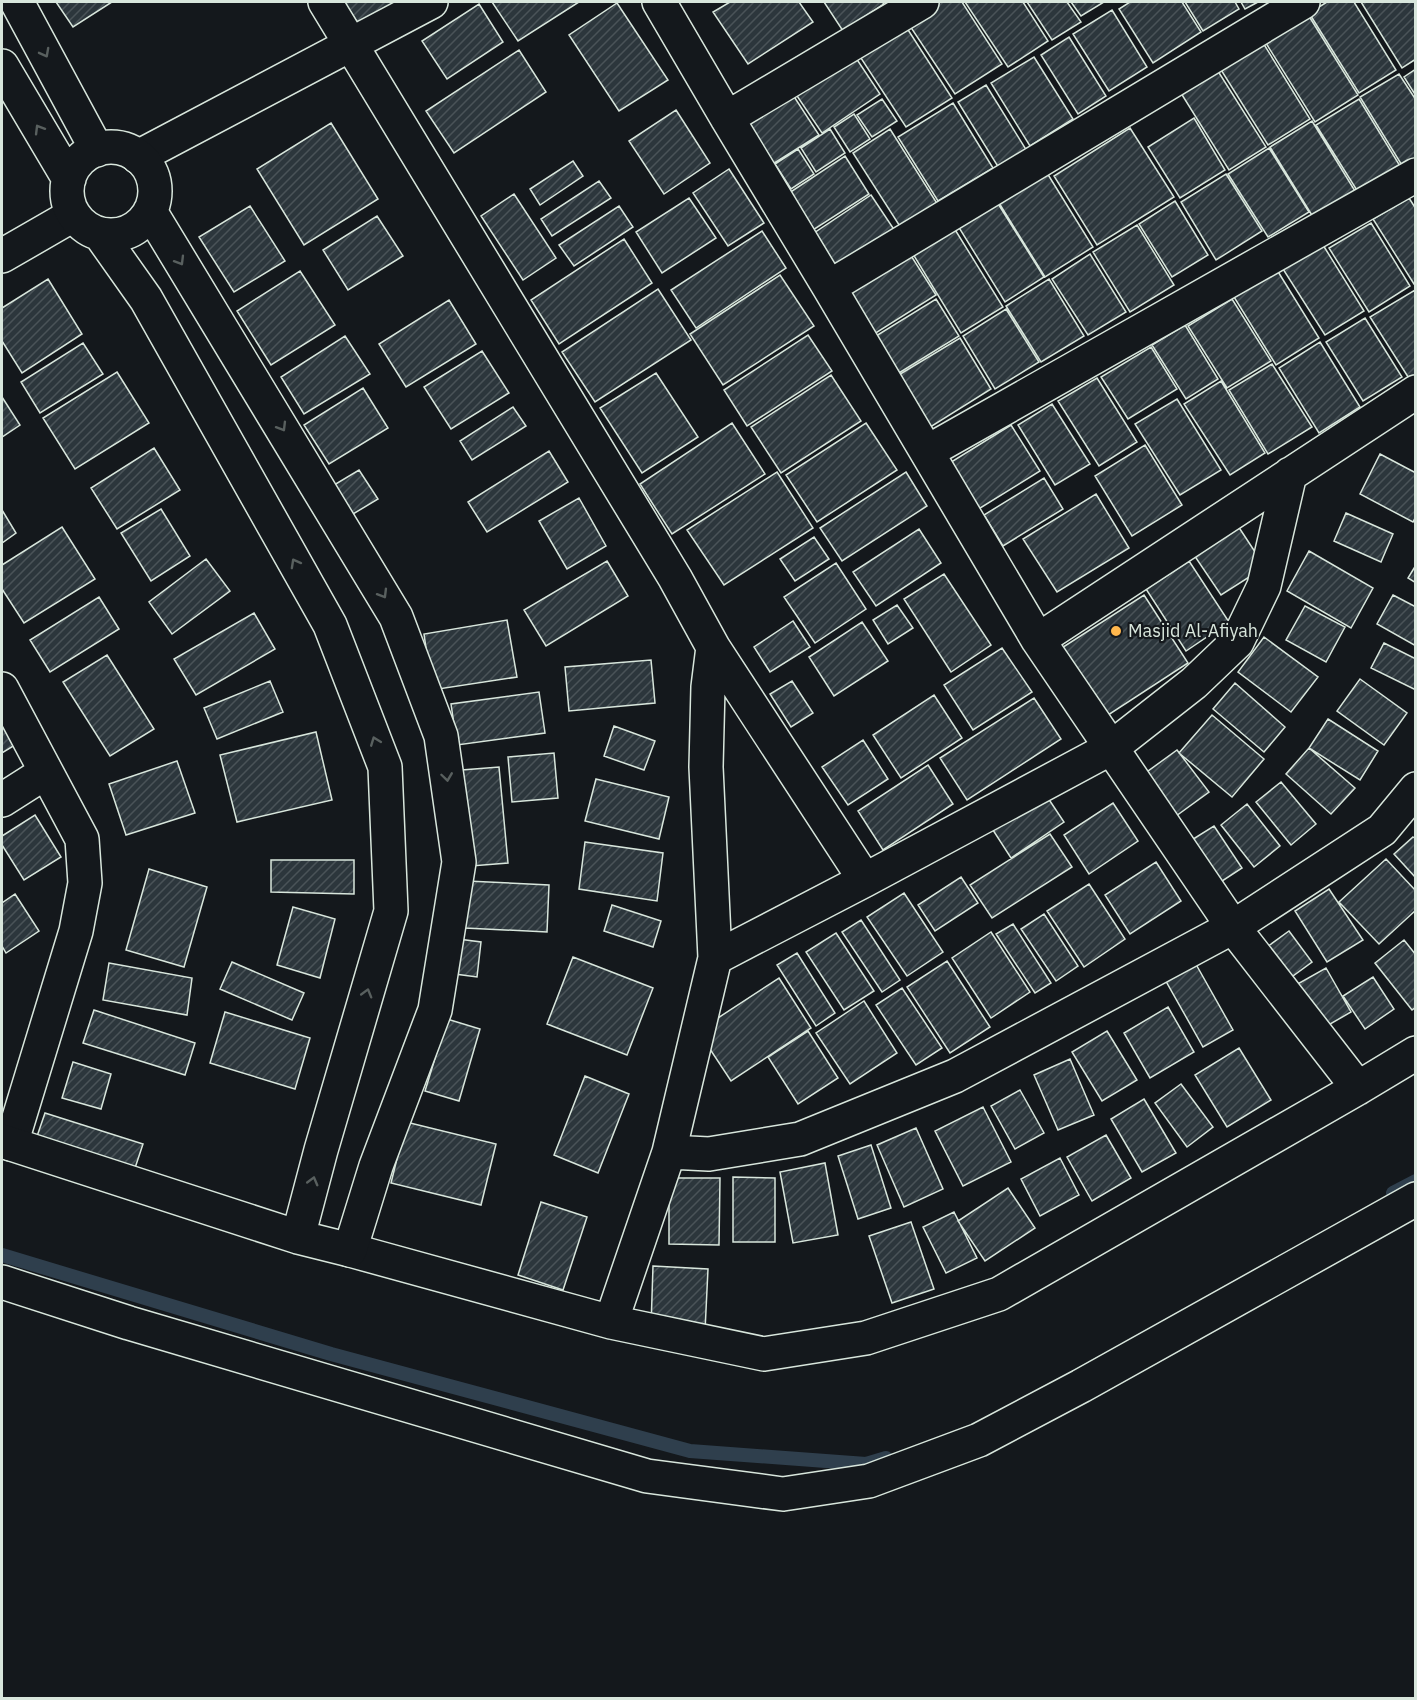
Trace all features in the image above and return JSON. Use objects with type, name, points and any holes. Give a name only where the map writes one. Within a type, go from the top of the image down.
[{"type":"street","points":[[17,2],[97,150]]},
{"type":"street","points":[[325,2],[669,568],[713,647],[866,880]]},
{"type":"street","points":[[138,157],[431,2]]},
{"type":"street","points":[[659,2],[1038,640],[1233,927],[1358,1088]]},
{"type":"street","points":[[727,118],[922,2]]},
{"type":"street","points":[[829,287],[1303,2]]},
{"type":"street","points":[[2,66],[69,179]]},
{"type":"street","points":[[107,147],[129,151],[138,157],[151,173],[153,202],[150,211],[141,223],[129,232],[115,235],[100,234],[85,226],[73,215],[67,191],[72,169],[79,161],[97,150],[107,147]]},
{"type":"street","points":[[927,452],[1416,175]]},
{"type":"street","points":[[150,211],[396,617],[441,736],[459,862],[435,1010],[376,1166],[350,1250]]},
{"type":"street","points":[[2,256],[73,215]]},
{"type":"street","points":[[100,234],[146,299],[330,625],[385,767],[391,911],[298,1237]]},
{"type":"street","points":[[1038,640],[1416,392]]},
{"type":"street","points":[[715,958],[866,880],[1111,748],[1194,683],[1237,642],[1264,586],[1290,474]]},
{"type":"street","points":[[610,1322],[669,1152],[715,958],[706,767],[708,687],[713,647]]},
{"type":"street","points":[[2,689],[82,839],[85,883],[76,931],[6,1143],[298,1237],[610,1322],[764,1354],[866,1338],[999,1294],[1416,1053]]},
{"type":"street","points":[[2,800],[46,772]]},
{"type":"street","points":[[669,1152],[709,1154],[800,1139],[955,1076],[1233,927],[1382,830],[1416,789]]},
{"type":"street","points":[[2,1282],[141,1327],[647,1476],[783,1494],[869,1481],[979,1440],[1081,1386],[1416,1199]]},
{"type":"building","points":[[56,2],[112,2],[73,27]]},
{"type":"building","points":[[344,2],[401,2],[361,28]]},
{"type":"building","points":[[492,2],[579,2],[518,41]]},
{"type":"building","points":[[730,2],[799,2],[813,22],[748,64],[713,12]]},
{"type":"building","points":[[824,2],[882,2],[884,4],[843,31]]},
{"type":"building","points":[[940,2],[962,2],[1002,64],[955,94],[908,23]]},
{"type":"building","points":[[965,2],[1023,2],[1048,41],[1008,67]]},
{"type":"building","points":[[1027,2],[1067,2],[1081,22],[1052,40]]},
{"type":"building","points":[[1071,2],[1104,2],[1081,16]]},
{"type":"building","points":[[1130,2],[1182,2],[1201,32],[1153,63],[1119,9]]},
{"type":"building","points":[[1185,2],[1235,2],[1239,9],[1203,31]]},
{"type":"building","points":[[1241,2],[1258,2],[1245,9]]},
{"type":"building","points":[[1327,2],[1354,2],[1396,70],[1359,93],[1309,13]]},
{"type":"building","points":[[1361,2],[1416,2],[1416,59],[1402,68]]},
{"type":"building","points":[[617,3],[668,80],[619,111],[569,35]]},
{"type":"building","points":[[479,4],[503,42],[447,79],[422,41]]},
{"type":"building","points":[[1112,10],[1147,67],[1109,91],[1073,34]]},
{"type":"building","points":[[1307,13],[1358,95],[1315,122],[1264,40]]},
{"type":"building","points":[[903,22],[952,98],[906,127],[857,52]]},
{"type":"building","points":[[1069,37],[1106,96],[1078,114],[1041,55]]},
{"type":"building","points":[[1260,38],[1310,119],[1268,145],[1218,65]]},
{"type":"building","points":[[519,50],[546,92],[454,153],[426,111]]},
{"type":"building","points":[[852,52],[880,94],[822,133],[793,90]]},
{"type":"building","points":[[1034,57],[1073,119],[1030,146],[991,83]]},
{"type":"building","points":[[1216,68],[1266,147],[1229,170],[1179,90]]},
{"type":"building","points":[[1416,69],[1416,96],[1404,77]]},
{"type":"building","points":[[1399,74],[1416,100],[1416,159],[1403,167],[1360,97]]},
{"type":"building","points":[[986,85],[1030,156],[1002,173],[958,102]]},
{"type":"building","points":[[793,95],[819,135],[768,167],[742,128]]},
{"type":"building","points":[[882,99],[897,121],[872,137],[857,115]]},
{"type":"building","points":[[1359,99],[1400,166],[1358,192],[1316,125]]},
{"type":"building","points":[[953,103],[993,168],[938,201],[898,137]]},
{"type":"building","points":[[676,110],[710,163],[664,194],[629,141]]},
{"type":"building","points":[[854,114],[870,139],[850,152],[834,127]]},
{"type":"building","points":[[1194,118],[1225,170],[1180,198],[1148,147]]},
{"type":"building","points":[[1312,121],[1355,191],[1313,217],[1270,147]]},
{"type":"building","points":[[331,123],[378,199],[304,245],[257,169]]},
{"type":"building","points":[[1130,128],[1174,197],[1097,245],[1054,176]]},
{"type":"building","points":[[830,129],[845,153],[816,172],[801,148]]},
{"type":"building","points":[[890,129],[938,205],[901,228],[853,153]]},
{"type":"building","points":[[1269,148],[1309,212],[1268,237],[1228,174]]},
{"type":"building","points":[[798,149],[814,174],[791,189],[775,164]]},
{"type":"building","points":[[845,156],[869,194],[813,230],[789,193]]},
{"type":"building","points":[[573,161],[583,176],[540,205],[530,189]]},
{"type":"building","points":[[729,169],[764,223],[728,246],[693,193]]},
{"type":"building","points":[[1047,173],[1093,247],[1045,277],[999,203]]},
{"type":"building","points":[[1226,174],[1262,231],[1216,260],[1181,202]]},
{"type":"building","points":[[599,181],[611,198],[552,236],[541,219]]},
{"type":"building","points":[[514,194],[556,258],[523,280],[481,216]]},
{"type":"building","points":[[871,195],[895,231],[837,269],[814,233]]},
{"type":"building","points":[[689,198],[716,238],[662,273],[636,232]]},
{"type":"building","points":[[1409,198],[1416,209],[1416,283],[1414,284],[1373,219]]},
{"type":"building","points":[[1175,201],[1208,255],[1172,277],[1139,224]]},
{"type":"building","points":[[997,202],[1044,277],[1005,302],[958,226]]},
{"type":"building","points":[[250,206],[285,261],[234,292],[199,237]]},
{"type":"building","points":[[619,206],[633,227],[574,266],[559,245]]},
{"type":"building","points":[[377,216],[403,256],[348,290],[323,250]]},
{"type":"building","points":[[1371,223],[1410,286],[1369,312],[1329,248]]},
{"type":"building","points":[[1137,225],[1174,285],[1130,312],[1093,252]]},
{"type":"building","points":[[954,228],[1003,307],[961,333],[913,254]]},
{"type":"building","points":[[762,231],[786,268],[696,328],[671,290]]},
{"type":"building","points":[[624,239],[652,283],[559,344],[531,300]]},
{"type":"building","points":[[1323,245],[1364,311],[1325,335],[1283,269]]},
{"type":"building","points":[[910,254],[936,295],[871,336],[845,294]]},
{"type":"building","points":[[1090,254],[1126,312],[1088,335],[1052,279]]},
{"type":"building","points":[[1277,270],[1319,338],[1276,365],[1234,297]]},
{"type":"building","points":[[300,271],[335,325],[271,365],[237,311]]},
{"type":"building","points":[[780,275],[814,326],[723,385],[690,334]]},
{"type":"building","points":[[48,279],[82,334],[22,373],[2,341],[2,308]]},
{"type":"building","points":[[1049,279],[1084,336],[1041,362],[1006,306]]},
{"type":"building","points":[[658,289],[691,340],[595,402],[562,352]]},
{"type":"building","points":[[1415,290],[1416,377],[1410,380],[1370,317]]},
{"type":"building","points":[[936,299],[959,336],[894,376],[871,339]]},
{"type":"building","points":[[1232,299],[1271,361],[1227,388],[1188,326]]},
{"type":"building","points":[[449,300],[476,344],[406,387],[379,344]]},
{"type":"building","points":[[1006,309],[1039,362],[995,389],[963,336]]},
{"type":"building","points":[[1365,318],[1402,377],[1363,401],[1326,342]]},
{"type":"building","points":[[1185,325],[1218,379],[1186,399],[1152,345]]},
{"type":"building","points":[[808,335],[832,371],[747,426],[724,390]]},
{"type":"building","points":[[345,336],[370,374],[304,414],[281,377]]},
{"type":"building","points":[[960,338],[991,389],[924,431],[892,379]]},
{"type":"building","points":[[1320,342],[1360,407],[1319,433],[1279,368]]},
{"type":"building","points":[[83,343],[103,374],[40,413],[21,382]]},
{"type":"building","points":[[1151,347],[1177,389],[1128,419],[1101,377]]},
{"type":"building","points":[[482,351],[509,393],[451,429],[424,387]]},
{"type":"building","points":[[1272,364],[1312,427],[1268,454],[1229,390]]},
{"type":"building","points":[[117,372],[149,423],[75,469],[43,418]]},
{"type":"building","points":[[656,373],[698,437],[642,473],[600,408]]},
{"type":"building","points":[[831,375],[861,421],[781,473],[751,427]]},
{"type":"building","points":[[1097,378],[1137,442],[1099,466],[1058,401]]},
{"type":"building","points":[[1221,381],[1265,453],[1230,475],[1184,404]]},
{"type":"building","points":[[363,388],[388,428],[329,464],[304,425]]},
{"type":"building","points":[[2,397],[20,425],[2,437]]},
{"type":"building","points":[[1177,399],[1221,470],[1180,495],[1135,424]]},
{"type":"building","points":[[1052,404],[1090,464],[1055,485],[1018,425]]},
{"type":"building","points":[[513,407],[526,426],[472,460],[460,441]]},
{"type":"building","points":[[732,423],[765,474],[672,534],[640,484]]},
{"type":"building","points":[[866,423],[897,470],[817,522],[786,475]]},
{"type":"building","points":[[1011,425],[1040,471],[977,510],[948,464]]},
{"type":"building","points":[[1145,445],[1182,505],[1132,536],[1095,476]]},
{"type":"building","points":[[154,448],[180,490],[117,529],[91,488]]},
{"type":"building","points":[[549,451],[568,482],[487,532],[468,502]]},
{"type":"building","points":[[1380,454],[1416,473],[1416,516],[1413,522],[1360,494]]},
{"type":"building","points":[[359,470],[378,499],[348,517],[329,488]]},
{"type":"building","points":[[777,472],[813,528],[724,585],[687,530]]},
{"type":"building","points":[[906,472],[927,506],[842,561],[820,528]]},
{"type":"building","points":[[1044,478],[1063,509],[1003,546],[984,515]]},
{"type":"building","points":[[1096,494],[1129,548],[1057,592],[1023,539]]},
{"type":"building","points":[[579,498],[606,546],[567,569],[539,521]]},
{"type":"building","points":[[161,509],[190,556],[151,581],[121,533]]},
{"type":"building","points":[[2,510],[16,533],[2,543]]},
{"type":"building","points":[[1346,513],[1393,534],[1381,562],[1334,541]]},
{"type":"building","points":[[1238,526],[1265,567],[1221,595],[1194,555]]},
{"type":"building","points":[[62,527],[95,579],[24,623],[2,589],[2,565]]},
{"type":"building","points":[[919,529],[941,563],[876,606],[853,572]]},
{"type":"building","points":[[814,537],[829,559],[795,581],[780,559]]},
{"type":"building","points":[[1309,551],[1373,588],[1351,628],[1287,591]]},
{"type":"building","points":[[206,559],[230,591],[172,634],[149,602]]},
{"type":"building","points":[[607,561],[628,596],[546,646],[524,610]]},
{"type":"building","points":[[1189,561],[1229,622],[1186,651],[1146,589]]},
{"type":"building","points":[[836,563],[866,609],[815,643],[784,597]]},
{"type":"building","points":[[1416,565],[1416,583],[1408,578]]},
{"type":"building","points":[[944,574],[991,645],[951,672],[904,599]]},
{"type":"building","points":[[1144,595],[1188,663],[1102,719],[1057,651]]},
{"type":"building","points":[[1393,595],[1416,607],[1416,646],[1377,624]]},
{"type":"building","points":[[99,597],[119,629],[50,672],[30,640]]},
{"type":"building","points":[[897,605],[913,628],[888,644],[873,620]]},
{"type":"building","points":[[1305,606],[1345,627],[1326,662],[1286,640]]},
{"type":"building","points":[[254,613],[275,649],[196,695],[174,659]]},
{"type":"building","points":[[507,620],[517,677],[432,690],[424,634]]},
{"type":"building","points":[[793,621],[810,647],[770,672],[754,647]]},
{"type":"building","points":[[862,622],[888,661],[834,696],[809,657]]},
{"type":"building","points":[[1264,637],[1318,677],[1291,712],[1238,672]]},
{"type":"building","points":[[1384,643],[1416,659],[1416,690],[1371,668]]},
{"type":"building","points":[[1002,648],[1032,692],[973,730],[944,685]]},
{"type":"building","points":[[107,655],[154,729],[110,756],[63,682]]},
{"type":"building","points":[[651,660],[655,703],[569,711],[565,667]]},
{"type":"building","points":[[1360,679],[1407,713],[1384,745],[1337,711]]},
{"type":"building","points":[[270,681],[283,712],[217,739],[204,708]]},
{"type":"building","points":[[792,681],[813,713],[791,727],[770,694]]},
{"type":"building","points":[[1235,683],[1285,727],[1264,752],[1213,709]]},
{"type":"building","points":[[539,692],[545,733],[457,745],[451,704]]},
{"type":"building","points":[[934,695],[962,738],[901,778],[873,735]]},
{"type":"building","points":[[1034,698],[1061,739],[967,800],[940,758]]},
{"type":"building","points":[[1212,715],[1264,759],[1232,797],[1179,753]]},
{"type":"building","points":[[1328,719],[1378,751],[1360,780],[1309,748]]},
{"type":"building","points":[[2,723],[15,745],[2,753]]},
{"type":"building","points":[[614,726],[655,741],[644,770],[604,756]]},
{"type":"building","points":[[316,732],[332,800],[237,822],[220,755]]},
{"type":"building","points":[[863,740],[888,779],[848,805],[822,767]]},
{"type":"building","points":[[1309,748],[1355,788],[1331,814],[1286,774]]},
{"type":"building","points":[[1177,750],[1209,792],[1176,816],[1144,774]]},
{"type":"building","points":[[554,753],[558,798],[512,802],[508,757]]},
{"type":"building","points":[[177,761],[195,813],[126,835],[109,784]]},
{"type":"building","points":[[928,765],[953,804],[883,850],[858,811]]},
{"type":"building","points":[[499,767],[508,863],[471,866],[462,770]]},
{"type":"building","points":[[596,779],[669,797],[659,839],[585,821]]},
{"type":"building","points":[[1281,782],[1316,824],[1291,845],[1256,802]]},
{"type":"building","points":[[1044,792],[1064,822],[1011,858],[991,827]]},
{"type":"building","points":[[1113,803],[1138,841],[1089,874],[1064,835]]},
{"type":"building","points":[[1247,804],[1280,846],[1254,867],[1221,825]]},
{"type":"building","points":[[35,815],[61,857],[24,880],[2,845],[2,836]]},
{"type":"building","points":[[1214,826],[1242,868],[1210,889],[1182,846]]},
{"type":"building","points":[[1050,834],[1072,867],[992,918],[970,885]]},
{"type":"building","points":[[1413,837],[1416,839],[1416,878],[1394,854]]},
{"type":"building","points":[[585,842],[663,853],[657,901],[579,889]]},
{"type":"building","points":[[1386,859],[1416,891],[1416,910],[1379,944],[1339,902]]},
{"type":"building","points":[[271,860],[354,860],[354,894],[271,892]]},
{"type":"building","points":[[1156,862],[1181,901],[1130,934],[1105,895]]},
{"type":"building","points":[[149,869],[207,887],[184,967],[126,950]]},
{"type":"building","points":[[961,877],[978,903],[935,931],[918,905]]},
{"type":"building","points":[[467,881],[549,885],[547,932],[465,928]]},
{"type":"building","points":[[1089,884],[1125,939],[1084,967],[1047,911]]},
{"type":"building","points":[[1329,889],[1363,940],[1327,962],[1295,911]]},
{"type":"building","points":[[904,893],[943,952],[907,976],[867,917]]},
{"type":"building","points":[[15,894],[39,931],[6,953],[2,946],[2,903]]},
{"type":"building","points":[[612,905],[661,921],[653,947],[604,931]]},
{"type":"building","points":[[293,907],[335,919],[320,978],[277,965]]},
{"type":"building","points":[[1044,914],[1078,966],[1056,981],[1021,929]]},
{"type":"building","points":[[861,920],[900,980],[882,992],[842,932]]},
{"type":"building","points":[[1013,924],[1051,983],[1035,993],[996,934]]},
{"type":"building","points":[[1289,931],[1312,962],[1282,984],[1260,952]]},
{"type":"building","points":[[991,932],[1030,992],[991,1018],[952,958]]},
{"type":"building","points":[[836,933],[874,991],[844,1010],[806,952]]},
{"type":"building","points":[[458,939],[481,942],[477,977],[455,974]]},
{"type":"building","points":[[1404,940],[1416,955],[1416,1007],[1412,1010],[1375,963]]},
{"type":"building","points":[[797,953],[835,1013],[816,1026],[777,965]]},
{"type":"building","points":[[573,957],[653,988],[627,1055],[547,1024]]},
{"type":"building","points":[[1193,959],[1233,1030],[1203,1047],[1163,976]]},
{"type":"building","points":[[947,961],[990,1027],[950,1053],[907,987]]},
{"type":"building","points":[[232,962],[304,993],[292,1020],[220,989]]},
{"type":"building","points":[[109,963],[192,978],[187,1015],[103,1000]]},
{"type":"building","points":[[1326,968],[1351,1012],[1318,1031],[1294,986]]},
{"type":"building","points":[[1373,977],[1394,1009],[1365,1029],[1343,996]]},
{"type":"building","points":[[779,978],[811,1028],[731,1081],[698,1031]]},
{"type":"building","points":[[902,988],[942,1048],[916,1065],[876,1005]]},
{"type":"building","points":[[864,1001],[897,1053],[850,1084],[816,1033]]},
{"type":"building","points":[[1168,1007],[1194,1052],[1150,1078],[1124,1033]]},
{"type":"building","points":[[94,1010],[195,1043],[185,1075],[83,1043]]},
{"type":"building","points":[[225,1012],[310,1038],[295,1089],[210,1063]]},
{"type":"building","points":[[447,1019],[480,1029],[459,1101],[425,1091]]},
{"type":"building","points":[[808,1031],[838,1078],[798,1104],[768,1057]]},
{"type":"building","points":[[1107,1031],[1137,1080],[1102,1101],[1072,1052]]},
{"type":"building","points":[[1239,1048],[1271,1100],[1227,1127],[1195,1075]]},
{"type":"building","points":[[1070,1059],[1094,1115],[1058,1130],[1034,1075]]},
{"type":"building","points":[[73,1062],[111,1074],[101,1109],[62,1098]]},
{"type":"building","points":[[585,1076],[629,1094],[598,1173],[554,1155]]},
{"type":"building","points":[[1181,1084],[1213,1127],[1187,1147],[1155,1103]]},
{"type":"building","points":[[1020,1090],[1044,1133],[1015,1149],[991,1106]]},
{"type":"building","points":[[1144,1099],[1176,1153],[1142,1172],[1111,1119]]},
{"type":"building","points":[[983,1107],[1011,1162],[963,1186],[935,1131]]},
{"type":"building","points":[[45,1113],[143,1144],[131,1180],[33,1148]]},
{"type":"building","points":[[406,1122],[496,1144],[481,1205],[391,1183]]},
{"type":"building","points":[[916,1128],[943,1189],[904,1207],[877,1145]]},
{"type":"building","points":[[1106,1135],[1131,1178],[1092,1201],[1067,1157]]},
{"type":"building","points":[[871,1145],[891,1208],[858,1219],[838,1156]]},
{"type":"building","points":[[1060,1158],[1079,1195],[1040,1216],[1021,1179]]},
{"type":"building","points":[[825,1163],[838,1235],[793,1243],[780,1172]]},
{"type":"building","points":[[733,1177],[775,1178],[775,1242],[733,1242]]},
{"type":"building","points":[[669,1178],[720,1178],[719,1245],[669,1244]]},
{"type":"building","points":[[1008,1188],[1035,1228],[985,1261],[958,1221]]},
{"type":"building","points":[[541,1202],[587,1217],[563,1290],[518,1275]]},
{"type":"building","points":[[954,1212],[977,1258],[946,1273],[923,1227]]},
{"type":"building","points":[[911,1222],[934,1289],[892,1303],[869,1236]]},
{"type":"building","points":[[653,1266],[708,1269],[705,1331],[651,1327]]},
{"type":"waterway","points":[[1393,1193],[1416,1181]]},
{"type":"waterway","points":[[2,1255],[331,1354],[690,1451],[866,1464],[886,1458]]},
{"type":"place","name":"Masjid Al-Afiyah","points":[[1116,631]]}]
